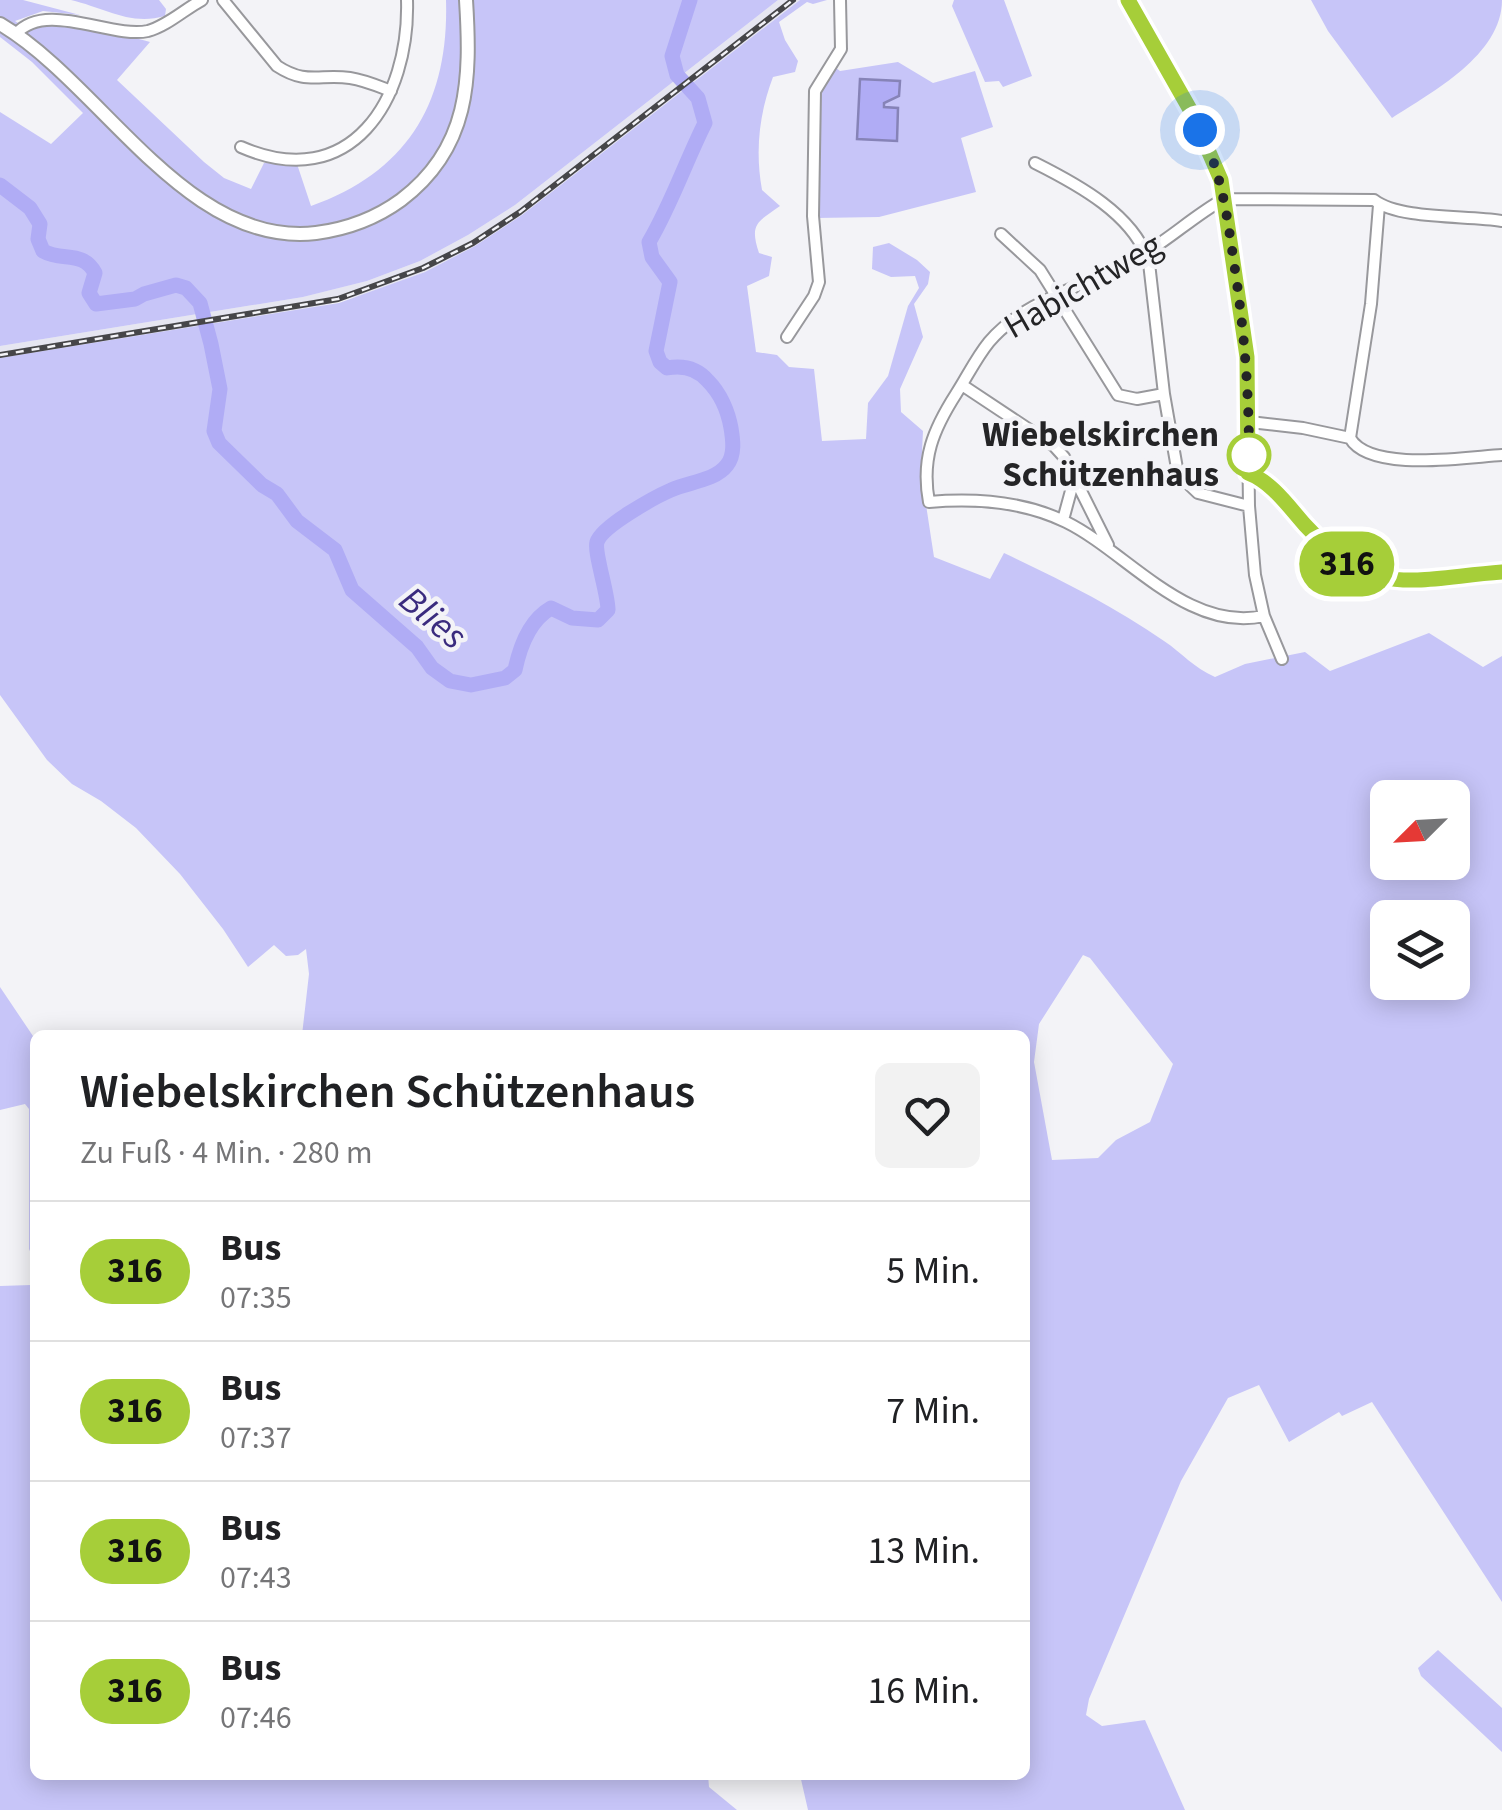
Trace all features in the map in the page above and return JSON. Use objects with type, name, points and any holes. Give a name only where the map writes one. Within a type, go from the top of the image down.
[{"type":"main road","points":[[0,24],[16,34],[199,201],[243,225],[308,234],[358,224],[390,208],[425,179],[442,158],[454,136],[468,85],[466,0]]},
{"type":"street","points":[[16,34],[23,24],[39,16],[146,31],[202,0]]},
{"type":"street","points":[[222,0],[277,66],[289,74],[304,79],[348,78],[391,91]]},
{"type":"street","points":[[241,147],[276,160],[296,162],[319,158],[351,142],[366,129],[391,91],[406,39],[407,0]]},
{"type":"street","points":[[786,338],[819,282],[813,216],[815,90],[841,49],[840,0]]},
{"type":"street","points":[[1128,0],[1212,152],[1224,199],[1246,345],[1249,506],[1255,575],[1264,616],[1282,659]]},
{"type":"street","points":[[1035,163],[1103,203],[1146,252],[1173,456],[1183,482],[1198,492],[1249,506]]},
{"type":"street","points":[[1224,199],[1368,200],[1403,212],[1502,221]]},
{"type":"street","name":"Habichtweg","points":[[1062,520],[980,500],[929,502],[926,457],[943,414],[989,342],[1003,328],[1146,252],[1224,199]]},
{"type":"street","points":[[1350,438],[1371,304],[1379,205]]},
{"type":"street","points":[[1001,234],[1028,256],[1118,395],[1137,399],[1164,394]]},
{"type":"street","points":[[962,385],[1054,446],[1075,475],[1090,513],[1111,549]]},
{"type":"street","points":[[1250,422],[1350,438],[1366,451],[1416,460],[1502,454]]},
{"type":"street","points":[[1248,473],[1275,492],[1338,558],[1367,574],[1400,580],[1502,572]]},
{"type":"street","points":[[1075,475],[1062,520],[1200,609],[1234,618],[1264,616]]},
{"type":"shaded area","points":[[0,0],[23,0],[80,15],[43,11],[15,21],[26,28],[68,24],[150,42],[117,80],[224,178],[251,189],[264,163],[297,164],[311,206],[374,173],[398,152],[416,128],[440,70],[446,0],[778,0],[515,205],[420,261],[367,281],[303,297],[0,346],[0,112],[51,144],[83,113],[32,62],[0,37]]},
{"type":"shaded area","points":[[71,0],[159,0],[166,9],[165,16],[140,19]]},
{"type":"shaded area","points":[[778,0],[800,0],[522,215],[425,272],[371,293],[305,310],[0,358],[0,346],[303,297],[367,281],[420,261],[515,205]]},
{"type":"shaded area","points":[[800,0],[827,0],[807,2],[779,22],[798,61],[795,72],[773,77],[764,105],[759,147],[762,190],[780,206],[755,229],[759,253],[772,257],[769,276],[747,286],[756,352],[777,355],[789,367],[814,369],[822,441],[866,439],[868,403],[888,376],[908,306],[919,288],[915,276],[891,277],[872,269],[873,247],[889,243],[930,272],[928,284],[914,304],[923,337],[900,389],[901,412],[923,431],[921,472],[934,557],[990,579],[1004,553],[1126,616],[1215,677],[1245,664],[1305,652],[1330,671],[1429,633],[1483,667],[1502,656],[1502,1602],[1372,1402],[1342,1416],[1339,1412],[1289,1442],[1259,1385],[1228,1398],[1181,1481],[1089,1699],[1086,1715],[1102,1726],[1145,1720],[1185,1810],[808,1810],[801,1780],[1030,1780],[1030,1030],[303,1030],[309,974],[306,949],[298,955],[286,956],[274,945],[248,967],[180,874],[136,828],[72,784],[47,760],[0,695],[0,358],[339,303],[425,272],[522,215]],"holes":[[[1083,955],[1090,958],[1173,1064],[1150,1122],[1116,1140],[1098,1158],[1052,1160],[1034,1062],[1039,1024]]]},
{"type":"shaded area","points":[[954,0],[1004,0],[1032,76],[1003,87],[999,81],[985,82],[952,6]]},
{"type":"shaded area","points":[[1311,0],[1502,0],[1499,20],[1478,55],[1444,84],[1392,118],[1328,31]]},
{"type":"shaded area","points":[[898,62],[933,83],[975,71],[993,127],[961,138],[976,192],[879,217],[816,218],[818,91],[836,68],[840,71]]},
{"type":"shaded area","points":[[860,79],[900,81],[899,96],[884,103],[884,107],[898,108],[897,141],[857,139]]},
{"type":"shaded area","points":[[0,987],[30,1032],[30,1251],[29,1109],[25,1104],[0,1110]]},
{"type":"shaded area","points":[[30,1285],[30,1780],[708,1780],[709,1787],[737,1810],[0,1810],[0,1286]]},
{"type":"shaded area","points":[[1438,1650],[1502,1708],[1502,1752],[1421,1676],[1418,1668]]},
{"type":"waterway","name":"Blies","points":[[0,185],[30,208],[40,224],[38,239],[43,251],[78,259],[90,266],[95,273],[89,293],[96,304],[135,299],[176,285],[186,288],[200,303],[211,344],[220,389],[214,431],[219,443],[262,485],[277,494],[297,521],[335,550],[352,590],[417,647],[432,668],[450,681],[471,685],[505,678],[515,670],[532,627],[551,608],[572,618],[598,620],[608,610],[597,547],[608,528],[663,494],[716,475],[731,457],[730,422],[716,391],[694,370],[667,368],[656,351],[670,282],[652,257],[649,242],[705,123],[698,98],[677,75],[672,56],[690,0]]},
{"type":"railway","points":[[0,355],[338,299],[423,268],[473,243],[520,212],[793,0]]},
{"type":"bus line","name":"316","points":[[1128,0],[1192,113],[1221,180],[1247,357],[1248,473],[1275,492],[1338,558],[1367,574],[1400,580],[1502,572]]},
{"type":"place","name":"Wiebelskirchen Schützenhaus","points":[[1249,455]]},
{"type":"route","points":[[1200,130],[1217,166],[1229,226],[1247,357],[1249,455]]}]
